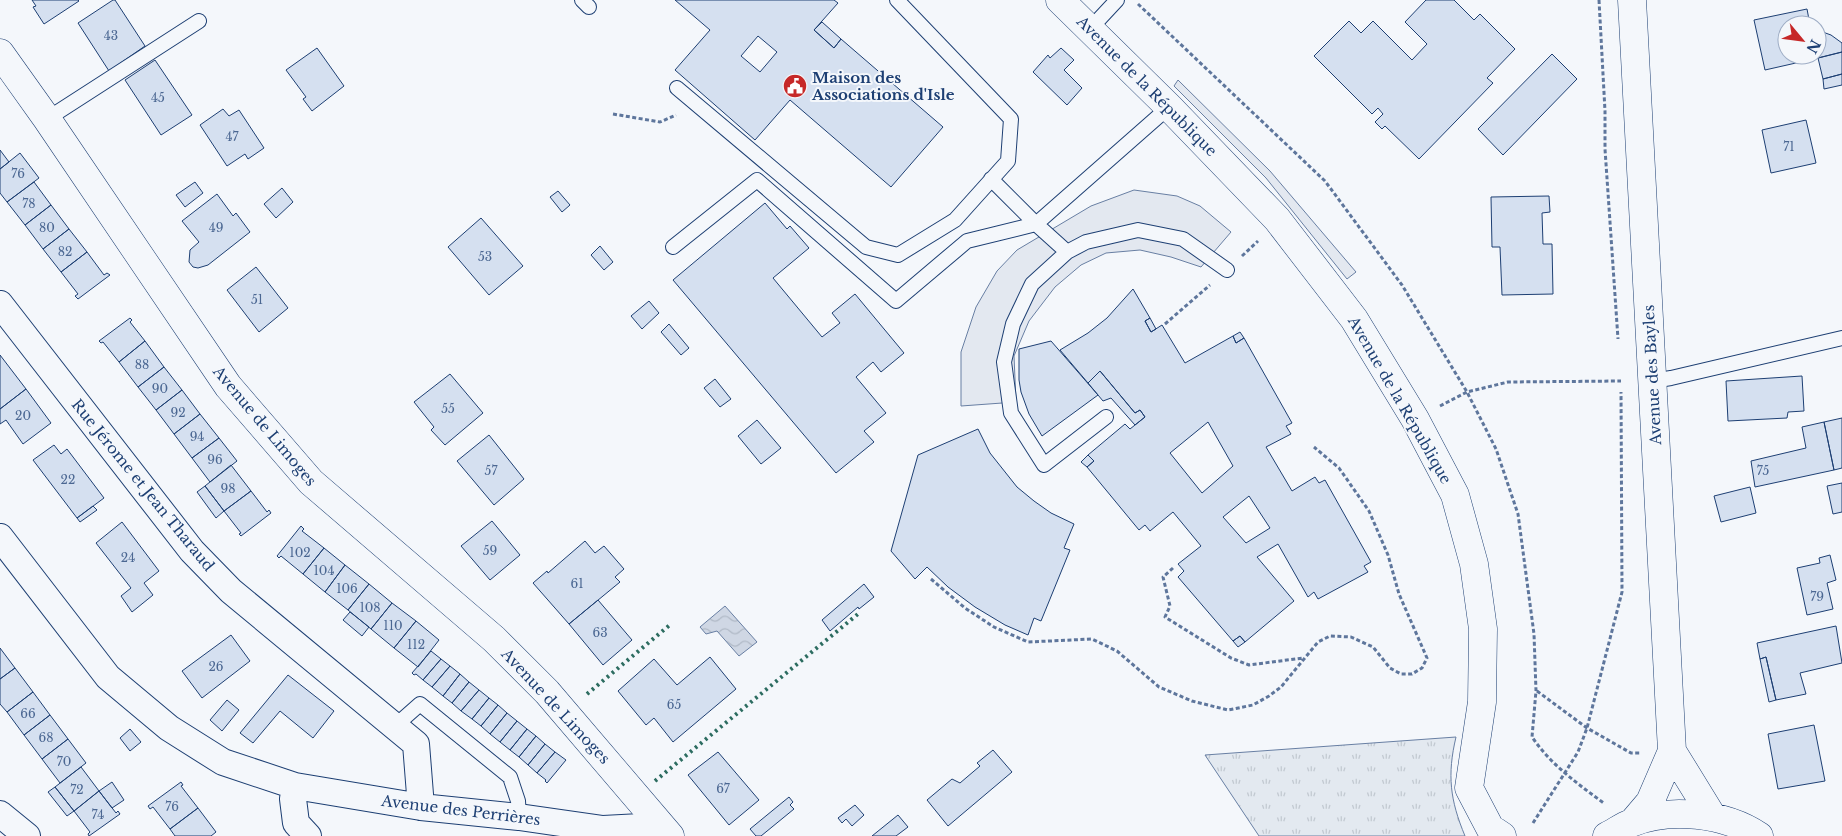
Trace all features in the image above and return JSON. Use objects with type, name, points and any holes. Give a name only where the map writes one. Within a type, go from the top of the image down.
[{"type":"main road","name":"Avenue de la République","points":[[1060,0],[1169,106],[1283,227],[1354,319],[1415,419],[1454,495],[1474,564],[1483,629],[1482,702],[1469,788],[1490,828],[1502,836]]},
{"type":"main road","name":"Avenue des Bayles","points":[[1620,829],[1650,802],[1660,752],[1652,381],[1632,0]]},
{"type":"main road","name":"Avenue de Limoges","points":[[0,53],[48,119],[228,386],[311,482],[494,639],[547,692],[663,828]]},
{"type":"main road","name":"Avenue des Bayles","points":[[1660,752],[1712,816]]},
{"type":"main road","points":[[1620,829],[1673,814],[1712,816],[1750,830],[1759,836]]},
{"type":"street","name":"Rue Jérome et Jean Tharaud","points":[[0,304],[192,551],[230,591],[416,744],[420,807]]},
{"type":"street","name":"Avenue des Perrières","points":[[0,537],[108,677],[169,728],[223,762],[295,786],[420,807],[489,825],[519,817],[603,829],[663,828]]},
{"type":"street","points":[[295,786],[293,799],[296,823],[308,836]]},
{"type":"street","points":[[1,818],[27,836]]},
{"type":"lane","points":[[677,88],[866,247],[898,255],[955,220],[1008,161],[1011,119],[898,0]]},
{"type":"lane","points":[[1090,29],[1117,0]]},
{"type":"lane","points":[[48,119],[199,21]]},
{"type":"lane","points":[[673,247],[757,180],[896,301],[967,241],[1036,224],[1169,106]]},
{"type":"lane","points":[[992,179],[1036,224],[1067,252]]},
{"type":"lane","points":[[1106,417],[1044,465],[1011,413],[1004,362],[1013,324],[1032,284],[1067,252],[1086,242],[1138,230],[1183,239],[1227,270]]},
{"type":"lane","points":[[1652,381],[1842,338]]},
{"type":"lane","points":[[394,727],[420,704],[510,777],[518,801],[519,817]]},
{"type":"path","points":[[1599,0],[1605,111],[1605,149],[1619,342]]},
{"type":"path","points":[[613,114],[660,122],[698,106]]},
{"type":"path","points":[[1165,324],[1227,270]]},
{"type":"path","points":[[1415,419],[1467,392],[1508,382],[1621,380],[1622,592],[1587,728],[1578,752],[1566,774],[1533,823]]},
{"type":"path","points":[[931,579],[965,608],[994,627],[1028,642],[1092,639],[1117,651],[1159,686],[1192,701],[1228,710],[1253,706],[1270,696],[1281,687],[1318,642],[1330,636],[1351,636],[1373,646],[1390,668],[1401,674],[1412,674],[1422,668],[1427,658],[1399,594],[1388,555],[1369,511],[1339,468],[1314,447]]},
{"type":"path","points":[[1173,568],[1163,577],[1170,606],[1165,617],[1231,658],[1248,666],[1303,658]]},
{"type":"path","points":[[1536,691],[1587,728],[1632,753],[1660,752]]},
{"type":"path","points":[[1566,774],[1610,808],[1620,829]]},
{"type":"green space","points":[[1456,737],[1451,763],[1451,787],[1456,811],[1465,836],[1259,836],[1205,755]]},
{"type":"shaded area","points":[[1178,80],[1270,171],[1356,272],[1347,279],[1266,178],[1174,86]]},
{"type":"shaded area","points":[[1134,190],[1177,196],[1200,206],[1231,232],[1201,267],[1171,257],[1140,250],[1106,253],[1081,265],[1055,287],[1029,321],[1014,356],[1016,402],[961,406],[961,352],[976,307],[997,271],[1017,250],[1091,206]]},
{"type":"water","points":[[725,606],[757,642],[739,656],[717,631],[706,634],[700,627]]},
{"type":"building","points":[[32,0],[79,1],[44,24],[33,7],[36,6]]},
{"type":"building","points":[[115,0],[145,46],[109,71],[78,23]]},
{"type":"building","name":"Maison des Associations d'Isle","points":[[675,0],[834,0],[838,3],[814,30],[834,48],[841,39],[943,127],[891,187],[790,100],[755,140],[675,70],[710,30]],"holes":[[[758,36],[777,52],[760,72],[741,56]]]},
{"type":"building","points":[[1426,0],[1454,0],[1474,20],[1480,14],[1515,49],[1487,78],[1493,83],[1419,159],[1385,126],[1382,129],[1375,122],[1383,114],[1378,108],[1372,114],[1314,56],[1349,21],[1361,33],[1373,21],[1412,60],[1427,44],[1405,22]]},
{"type":"building","points":[[1807,9],[1808,15],[1778,15]]},
{"type":"building","points":[[1777,15],[1777,65],[1787,65],[1765,70],[1754,20]]},
{"type":"building","points":[[822,22],[841,39],[834,48],[814,30]]},
{"type":"building","points":[[1827,34],[1842,43],[1842,52],[1827,56]]},
{"type":"building","points":[[317,48],[344,86],[312,111],[303,99],[306,97],[286,70]]},
{"type":"building","points":[[1061,48],[1074,60],[1064,70],[1082,88],[1067,105],[1033,72],[1048,55],[1050,58]]},
{"type":"building","points":[[1842,52],[1842,74],[1823,79],[1820,65],[1827,65],[1827,56]]},
{"type":"building","points":[[1552,54],[1577,79],[1503,155],[1478,129]]},
{"type":"building","points":[[155,60],[192,115],[161,135],[125,80]]},
{"type":"building","points":[[1842,74],[1842,85],[1824,89],[1823,79]]},
{"type":"building","points":[[223,109],[229,116],[239,110],[264,148],[248,159],[245,154],[227,166],[200,125]]},
{"type":"building","points":[[1806,120],[1816,163],[1771,173],[1762,130]]},
{"type":"building","points":[[0,150],[9,162],[0,169]]},
{"type":"building","points":[[20,153],[39,178],[7,202],[0,193],[0,169]]},
{"type":"building","points":[[34,182],[51,205],[25,225],[7,202]]},
{"type":"building","points":[[195,182],[203,193],[185,207],[176,195]]},
{"type":"building","points":[[282,188],[293,202],[276,218],[264,204]]},
{"type":"building","points":[[558,191],[570,205],[562,212],[550,197]]},
{"type":"building","points":[[217,194],[233,216],[236,213],[250,232],[208,265],[198,268],[193,267],[189,262],[190,250],[199,242],[182,221]]},
{"type":"building","points":[[1549,196],[1550,212],[1542,213],[1543,244],[1552,244],[1553,294],[1502,295],[1500,247],[1492,247],[1491,197]]},
{"type":"building","points":[[765,203],[787,229],[790,226],[809,248],[773,278],[822,337],[840,323],[832,313],[855,294],[904,353],[881,372],[873,362],[856,377],[886,413],[864,431],[874,442],[836,473],[673,280]]},
{"type":"building","points":[[51,205],[69,229],[43,249],[25,225]]},
{"type":"building","points":[[481,218],[523,266],[489,295],[448,247]]},
{"type":"building","points":[[69,229],[87,252],[61,272],[43,249]]},
{"type":"building","points":[[600,246],[613,262],[604,270],[591,255]]},
{"type":"building","points":[[87,252],[104,275],[107,273],[110,275],[78,299],[75,296],[78,294],[61,272]]},
{"type":"building","points":[[256,267],[288,308],[259,332],[227,290]]},
{"type":"building","points":[[1133,289],[1150,318],[1145,321],[1151,332],[1162,325],[1185,363],[1233,336],[1236,343],[1244,338],[1292,423],[1286,426],[1291,434],[1266,447],[1292,491],[1315,477],[1319,483],[1325,480],[1371,562],[1364,566],[1368,572],[1318,599],[1314,592],[1308,597],[1278,544],[1257,557],[1294,601],[1245,642],[1240,636],[1233,641],[1178,577],[1184,571],[1178,564],[1201,546],[1173,512],[1150,531],[1145,525],[1139,530],[1087,467],[1094,461],[1088,455],[1125,424],[1130,429],[1145,417],[1140,410],[1135,413],[1100,371],[1088,383],[1060,350],[1088,333],[1107,318]],"holes":[[[1208,422],[1233,466],[1202,493],[1170,453]],[[1249,496],[1270,528],[1246,543],[1223,517]]]},
{"type":"building","points":[[649,301],[659,313],[642,329],[631,316]]},
{"type":"building","points":[[130,318],[132,320],[130,322],[145,341],[119,362],[103,342],[99,341]]},
{"type":"building","points":[[1150,318],[1156,329],[1151,332],[1145,321]]},
{"type":"building","points":[[669,324],[689,348],[681,355],[661,332]]},
{"type":"building","points":[[1240,332],[1244,338],[1236,343],[1233,336]]},
{"type":"building","points":[[145,341],[164,367],[138,387],[119,362]]},
{"type":"building","points":[[1051,341],[1098,395],[1042,436],[1029,414],[1021,392],[1019,349]]},
{"type":"building","points":[[0,355],[26,389],[0,409]]},
{"type":"building","points":[[164,367],[182,390],[156,410],[138,387]]},
{"type":"building","points":[[1100,371],[1135,413],[1140,410],[1145,417],[1135,425],[1111,398],[1103,401],[1088,383]]},
{"type":"building","points":[[450,374],[483,413],[445,445],[431,430],[434,427],[414,402]]},
{"type":"building","points":[[1802,376],[1804,411],[1788,412],[1787,418],[1728,421],[1726,381]]},
{"type":"building","points":[[715,379],[731,399],[720,407],[704,388]]},
{"type":"building","points":[[26,389],[51,423],[23,444],[6,420],[0,424],[0,409]]},
{"type":"building","points":[[182,390],[200,414],[174,434],[156,410]]},
{"type":"building","points":[[200,414],[219,438],[192,458],[174,434]]},
{"type":"building","points":[[1842,418],[1842,468],[1834,470],[1824,422]]},
{"type":"building","points":[[757,420],[781,448],[761,464],[738,436]]},
{"type":"building","points":[[1824,422],[1834,470],[1755,487],[1751,461],[1806,448],[1802,427]]},
{"type":"building","points":[[978,429],[990,453],[1017,487],[1051,513],[1074,524],[1064,548],[1070,550],[1041,621],[1034,618],[1028,635],[1005,625],[975,607],[948,587],[927,567],[915,579],[891,551],[918,455]]},
{"type":"building","points":[[489,435],[524,479],[494,505],[457,461]]},
{"type":"building","points":[[219,438],[237,461],[210,482],[192,458]]},
{"type":"building","points":[[54,445],[61,454],[67,449],[104,498],[77,518],[33,460]]},
{"type":"building","points":[[1088,455],[1094,461],[1087,467],[1081,462]]},
{"type":"building","points":[[231,465],[251,491],[224,511],[205,486]]},
{"type":"building","points":[[1842,483],[1842,512],[1833,514],[1827,486]]},
{"type":"building","points":[[205,486],[224,511],[216,518],[197,492]]},
{"type":"building","points":[[1750,487],[1756,513],[1721,522],[1714,496]]},
{"type":"building","points":[[251,491],[267,512],[269,510],[271,513],[241,536],[239,534],[241,533],[224,511]]},
{"type":"building","points":[[93,506],[97,510],[80,522],[77,518]]},
{"type":"building","points":[[492,521],[520,555],[490,580],[461,546]]},
{"type":"building","points":[[122,522],[159,571],[144,583],[153,595],[132,612],[121,596],[131,588],[96,543]]},
{"type":"building","points":[[301,526],[304,529],[302,531],[324,548],[303,574],[281,556],[279,558],[277,556]]},
{"type":"building","points":[[585,541],[595,553],[604,546],[624,569],[615,577],[620,582],[569,624],[533,583],[547,571],[548,573]]},
{"type":"building","points":[[324,548],[345,565],[325,592],[303,574]]},
{"type":"building","points":[[1830,555],[1836,580],[1827,583],[1833,609],[1807,615],[1797,568],[1820,563],[1819,558]]},
{"type":"building","points":[[345,565],[369,584],[348,610],[325,592]]},
{"type":"building","points":[[369,584],[392,603],[371,629],[348,610]]},
{"type":"building","points":[[864,584],[874,597],[859,609],[858,607],[830,631],[822,620]]},
{"type":"building","points":[[598,600],[632,640],[603,665],[569,624]]},
{"type":"building","points":[[392,603],[416,621],[394,648],[371,629]]},
{"type":"building","points":[[350,612],[369,627],[362,636],[343,620]]},
{"type":"building","points":[[416,621],[439,640],[418,667],[394,648]]},
{"type":"building","points":[[1836,626],[1842,663],[1800,673],[1806,694],[1776,700],[1766,657],[1760,659],[1757,643]]},
{"type":"building","points":[[231,635],[250,661],[202,698],[182,671]]},
{"type":"building","points":[[1240,636],[1245,642],[1238,647],[1233,641]]},
{"type":"building","points":[[0,648],[15,668],[0,679]]},
{"type":"building","points":[[431,651],[441,659],[423,680],[412,673]]},
{"type":"building","points":[[710,657],[736,689],[673,742],[654,718],[646,725],[618,691],[654,659],[677,685]]},
{"type":"building","points":[[1766,657],[1776,700],[1769,702],[1760,659]]},
{"type":"building","points":[[441,659],[450,666],[432,687],[423,680]]},
{"type":"building","points":[[450,666],[460,674],[443,696],[432,687]]},
{"type":"building","points":[[15,668],[33,692],[7,712],[0,704],[0,679]]},
{"type":"building","points":[[460,674],[469,682],[452,703],[443,696]]},
{"type":"building","points":[[288,675],[334,711],[313,738],[280,711],[253,743],[240,733]]},
{"type":"building","points":[[469,682],[479,690],[461,711],[452,703]]},
{"type":"building","points":[[479,690],[489,698],[472,719],[461,711]]},
{"type":"building","points":[[33,692],[50,715],[24,735],[7,712]]},
{"type":"building","points":[[489,698],[498,705],[481,726],[472,719]]},
{"type":"building","points":[[227,700],[239,710],[222,731],[210,720]]},
{"type":"building","points":[[498,705],[507,713],[490,734],[481,726]]},
{"type":"building","points":[[507,713],[517,721],[500,742],[490,734]]},
{"type":"building","points":[[50,715],[68,739],[42,759],[24,735]]},
{"type":"building","points":[[517,721],[527,729],[510,750],[500,742]]},
{"type":"building","points":[[1814,725],[1825,781],[1778,789],[1768,734]]},
{"type":"building","points":[[130,729],[141,742],[130,751],[120,738]]},
{"type":"building","points":[[527,729],[536,736],[519,757],[510,750]]},
{"type":"building","points":[[536,736],[545,744],[528,765],[519,757]]},
{"type":"building","points":[[68,739],[86,763],[60,783],[42,759]]},
{"type":"building","points":[[545,744],[555,752],[537,773],[528,765]]},
{"type":"building","points":[[993,750],[1012,772],[948,826],[927,800],[952,779],[960,783],[980,766],[977,763]]},
{"type":"building","points":[[555,752],[566,760],[547,783],[537,773]]},
{"type":"building","points":[[718,752],[759,800],[729,825],[688,775]]},
{"type":"building","points":[[81,767],[99,791],[74,811],[55,787]]},
{"type":"building","points":[[112,782],[124,800],[112,808],[99,791]]},
{"type":"building","points":[[181,782],[183,785],[181,786],[198,808],[170,829],[153,807],[150,809],[148,806]]},
{"type":"building","points":[[55,787],[74,811],[67,816],[48,792]]},
{"type":"building","points":[[99,791],[116,813],[118,811],[120,814],[89,836],[90,832],[74,811]]},
{"type":"building","points":[[789,797],[793,802],[790,805],[794,809],[761,836],[756,836],[750,829]]},
{"type":"building","points":[[855,805],[864,815],[852,826],[846,819],[842,823],[838,818]]},
{"type":"building","points":[[198,808],[216,832],[211,836],[175,836],[170,829]]},
{"type":"building","points":[[898,815],[908,827],[896,836],[872,836]]},
{"type":"hedge","points":[[655,781],[858,614]]},
{"type":"hedge","points":[[587,694],[671,624]]},
{"type":"place","name":"Maison des Associations d'Isle","points":[[795,86]]}]
